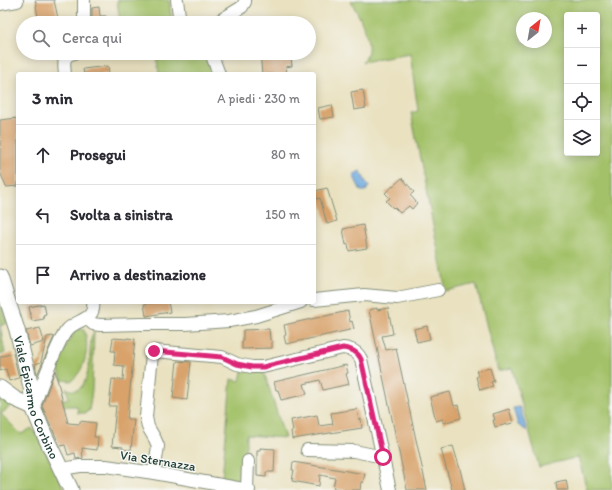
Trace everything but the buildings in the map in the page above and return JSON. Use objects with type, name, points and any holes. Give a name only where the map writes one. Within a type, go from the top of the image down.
[{"type":"main road","name":"Viale Epicarmo Corbino","points":[[0,277],[36,386],[33,407],[44,434],[71,490]]},
{"type":"main road","points":[[0,388],[14,399],[33,407]]},
{"type":"street","points":[[0,4],[17,0]]},
{"type":"street","points":[[84,0],[84,16]]},
{"type":"street","points":[[177,0],[179,16]]},
{"type":"street","points":[[227,16],[242,7],[245,0]]},
{"type":"street","points":[[65,60],[65,72]]},
{"type":"street","points":[[214,60],[218,72]]},
{"type":"street","points":[[316,300],[364,295],[397,298],[438,290]]},
{"type":"street","points":[[36,386],[48,367],[64,333],[92,313],[94,308],[93,304]]},
{"type":"street","points":[[86,318],[93,324],[100,325],[185,324],[229,321],[256,316],[295,304]]},
{"type":"street","points":[[154,474],[158,446],[148,427],[146,417],[152,354],[154,351],[222,357],[237,364],[252,367],[263,367],[343,348],[354,351],[361,359],[390,490]]},
{"type":"street","points":[[307,450],[354,451],[383,457]]},
{"type":"street","points":[[248,462],[248,490]]},
{"type":"street","name":"Via Sternazza","points":[[62,469],[80,466],[106,466],[248,490]]},
{"type":"green space","points":[[117,0],[169,0],[171,16],[119,16]]},
{"type":"green space","points":[[357,0],[612,0],[612,490],[587,490],[578,457],[539,467],[512,368],[498,371],[476,284],[446,291],[411,113],[418,111],[410,54],[362,62],[368,49],[368,41],[366,32],[351,2]]},
{"type":"green space","points":[[157,60],[206,60],[212,72],[159,72]]},
{"type":"green space","points":[[0,301],[7,323],[0,326]]},
{"type":"green space","points":[[0,326],[5,353],[0,355]]},
{"type":"green space","points":[[75,330],[84,330],[87,343],[83,364],[80,371],[71,381],[62,380],[56,361],[57,358],[62,355]]},
{"type":"green space","points":[[94,331],[92,390],[89,411],[86,413],[78,413],[77,406],[64,406],[62,400],[69,398],[66,388],[74,390],[80,388],[84,382],[89,364],[91,339]]},
{"type":"green space","points":[[242,371],[264,372],[285,438],[246,435],[245,477],[242,482],[222,478],[231,379],[240,381]]},
{"type":"green space","points":[[0,392],[13,404],[1,414],[21,434],[32,428],[65,490],[0,490]]},
{"type":"water","points":[[360,171],[369,187],[365,191],[361,191],[353,175]]},
{"type":"water","points":[[520,407],[527,431],[518,425],[513,408]]},
{"type":"route","points":[[154,351],[222,357],[237,364],[252,367],[263,367],[343,348],[354,351],[361,359],[383,457]]}]
